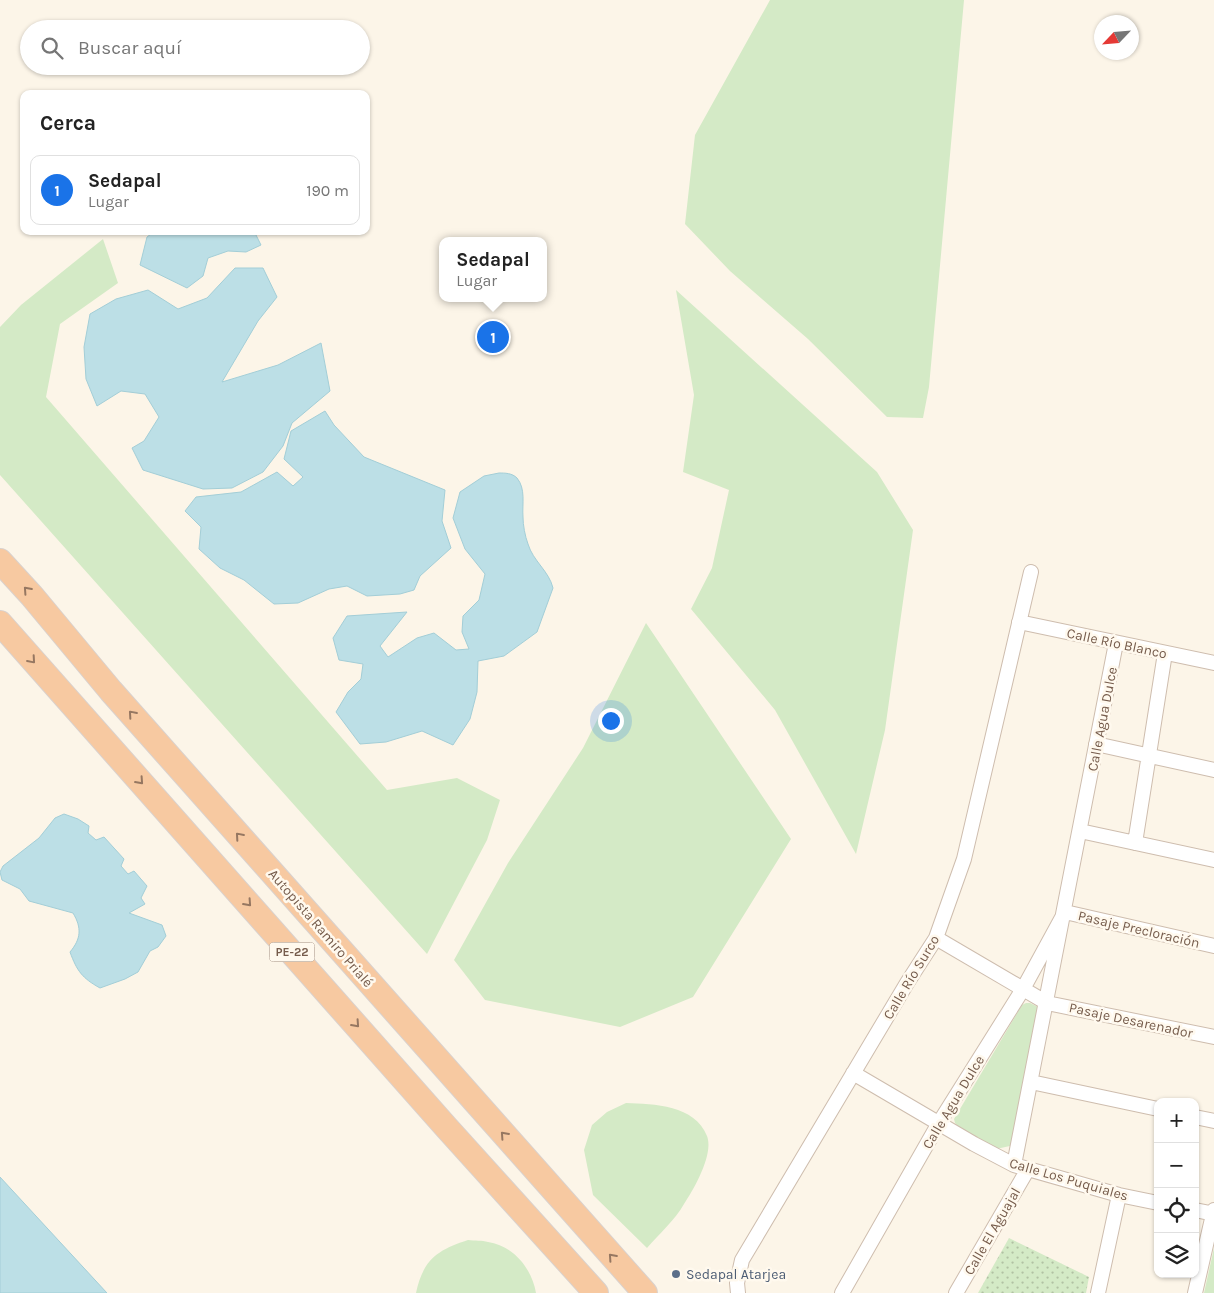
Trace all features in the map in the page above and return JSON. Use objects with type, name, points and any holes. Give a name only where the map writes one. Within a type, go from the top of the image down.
[{"type":"highway","name":"Autopista Ramiro Prialé","points":[[0,561],[32,596],[111,691],[645,1293]]},
{"type":"highway","name":"PE-22","points":[[0,623],[446,1127],[596,1293]]},
{"type":"street","name":"Calle Río Surco","points":[[738,1293],[737,1283],[742,1260],[936,938],[964,859],[1031,572]]},
{"type":"street","name":"Calle Río Blanco","points":[[1019,622],[1214,663]]},
{"type":"street","name":"Calle Agua Dulce","points":[[1021,1167],[1032,1082],[1116,643]]},
{"type":"street","points":[[1135,843],[1165,653]]},
{"type":"street","points":[[1096,744],[1214,770]]},
{"type":"street","points":[[1080,831],[1214,860]]},
{"type":"street","name":"Calle Agua Dulce","points":[[842,1293],[939,1123],[1023,989],[1065,912]]},
{"type":"street","name":"Pasaje Precloración","points":[[1065,912],[1214,946]]},
{"type":"street","name":"Pasaje Desarenador","points":[[936,938],[1047,1003],[1214,1037]]},
{"type":"street","name":"Calle Los Puquiales","points":[[853,1073],[974,1144],[1021,1167],[1119,1195],[1154,1202]]},
{"type":"street","points":[[1032,1082],[1154,1108]]},
{"type":"street","points":[[1199,1118],[1214,1121]]},
{"type":"street","name":"Calle El Aguajal","points":[[956,1293],[1021,1167]]},
{"type":"street","points":[[1098,1293],[1119,1195]]},
{"type":"street","points":[[1195,1293],[1214,1213],[1199,1211]]},
{"type":"green space","points":[[770,0],[964,0],[929,387],[923,418],[887,417],[808,339],[730,271],[685,224],[695,135]]},
{"type":"green space","points":[[103,239],[118,283],[60,324],[46,397],[387,790],[457,778],[500,800],[487,840],[427,954],[0,475],[0,327],[21,305]]},
{"type":"green space","points":[[676,290],[877,472],[913,530],[885,730],[856,854],[775,710],[691,609],[712,568],[729,490],[683,472],[694,395]]},
{"type":"green space","points":[[646,623],[791,839],[693,997],[620,1027],[485,1000],[454,960],[508,863],[583,748]]},
{"type":"green space","points":[[1026,1003],[1040,1008],[1013,1142],[1010,1146],[996,1149],[959,1128],[954,1119],[1022,1005]]},
{"type":"green space","points":[[626,1103],[649,1104],[683,1112],[701,1126],[707,1136],[708,1152],[698,1181],[676,1216],[647,1248],[593,1195],[584,1150],[592,1125],[607,1112]]},
{"type":"green space","points":[[1009,1238],[1089,1277],[1086,1293],[978,1293]]},
{"type":"green space","points":[[468,1240],[497,1244],[514,1254],[526,1267],[536,1293],[416,1293],[427,1264],[440,1252]]},
{"type":"green space","points":[[1214,1248],[1214,1293],[1204,1293]]},
{"type":"water","points":[[150,235],[256,235],[261,245],[246,252],[228,251],[208,258],[203,276],[187,288],[140,265],[147,237]]},
{"type":"water","points":[[235,268],[263,268],[277,297],[258,321],[222,382],[278,365],[321,343],[330,391],[292,423],[283,446],[263,472],[232,488],[203,489],[143,470],[132,448],[144,441],[159,417],[145,394],[121,391],[97,406],[86,379],[84,347],[90,314],[116,299],[148,290],[178,309],[207,298]]},
{"type":"water","points":[[325,411],[334,425],[364,457],[445,490],[442,521],[451,548],[420,576],[414,590],[400,594],[367,596],[347,586],[329,589],[298,603],[274,604],[244,580],[220,568],[199,549],[201,527],[185,511],[196,497],[241,492],[277,472],[293,486],[303,477],[284,459],[291,431]]},
{"type":"water","points":[[499,473],[513,475],[520,482],[523,492],[523,523],[527,541],[533,556],[548,576],[553,588],[537,632],[504,656],[478,661],[477,692],[470,719],[453,745],[422,731],[386,742],[360,744],[336,712],[348,692],[361,679],[363,664],[339,660],[333,638],[347,616],[407,612],[380,646],[388,657],[417,638],[434,633],[456,650],[469,649],[462,632],[463,616],[479,600],[485,574],[465,549],[453,518],[460,492],[484,476]]},
{"type":"water","points":[[64,814],[78,819],[89,826],[88,833],[96,840],[104,837],[124,859],[121,866],[128,874],[134,871],[147,886],[141,898],[145,904],[129,913],[162,925],[166,936],[158,947],[150,951],[138,972],[100,988],[81,973],[70,952],[76,943],[79,933],[78,924],[73,913],[29,901],[20,889],[2,880],[0,872],[3,866],[39,838],[55,818]]},
{"type":"water","points":[[0,1177],[107,1293],[0,1293]]},
{"type":"place","name":"Sedapal","points":[[493,337]]},
{"type":"place","name":"Sedapal Atarjea","points":[[676,1274]]}]
